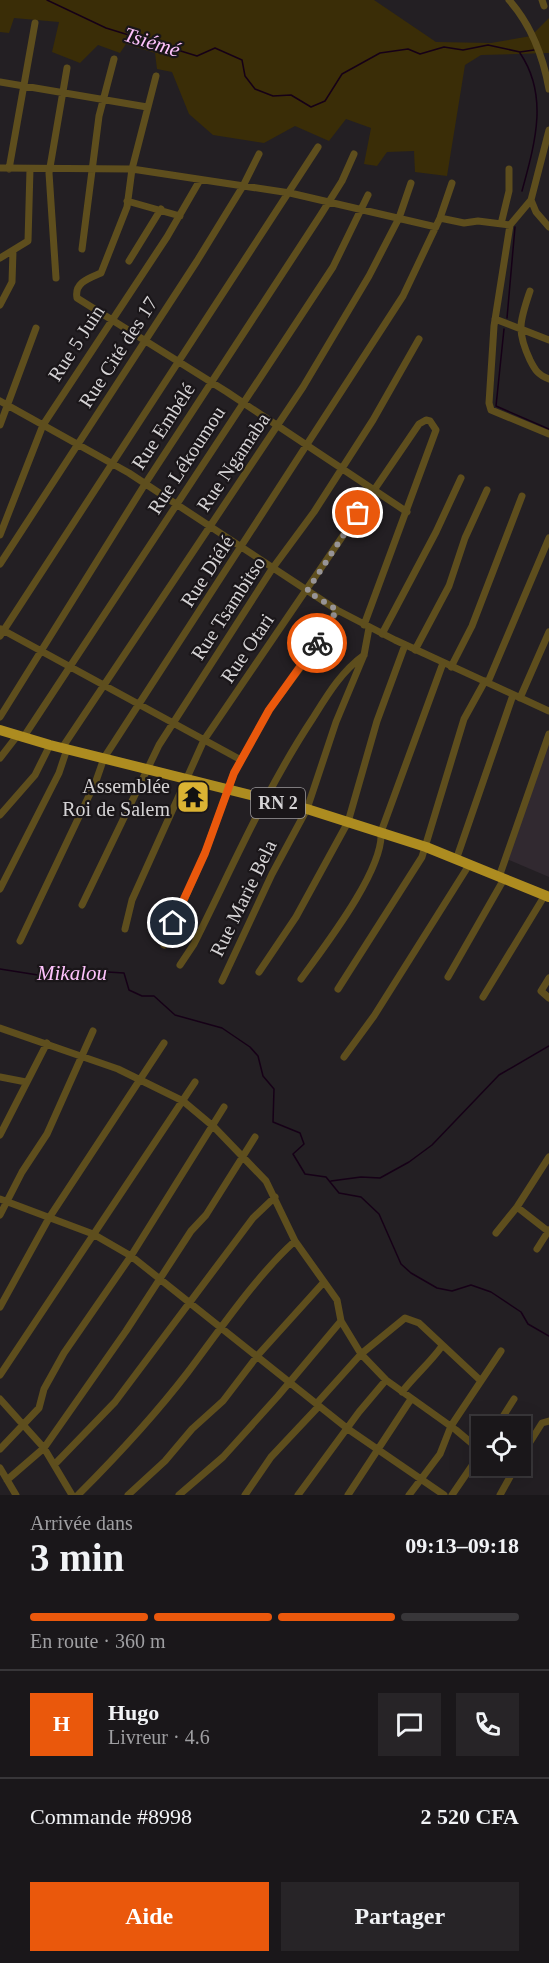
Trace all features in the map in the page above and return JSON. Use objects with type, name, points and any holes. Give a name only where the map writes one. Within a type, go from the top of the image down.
[{"type":"highway","name":"RN 2","points":[[0,730],[65,749],[307,809],[426,847],[547,896]]},
{"type":"street","points":[[509,0],[522,14],[535,38],[549,89]]},
{"type":"street","points":[[9,169],[36,23]]},
{"type":"street","points":[[82,249],[102,101],[114,59]]},
{"type":"street","points":[[57,278],[50,169],[67,68]]},
{"type":"street","points":[[156,76],[132,169],[119,233],[101,273],[87,277],[76,293],[80,300],[242,402],[407,512]]},
{"type":"street","points":[[0,82],[102,101],[147,106]]},
{"type":"street","points":[[549,130],[531,200],[510,225],[495,320],[489,406],[494,411],[549,434]]},
{"type":"street","points":[[241,760],[1,631],[180,363],[318,147]]},
{"type":"street","name":"Rue Cité des 17","points":[[0,564],[243,186],[259,154]]},
{"type":"street","name":"Rue Embélé","points":[[0,717],[145,484],[342,181],[354,154]]},
{"type":"street","points":[[0,168],[132,169],[290,193],[436,226]]},
{"type":"street","points":[[0,258],[28,241],[30,169]]},
{"type":"street","points":[[501,224],[509,191],[509,169]]},
{"type":"street","name":"Rue 5 Juin","points":[[0,535],[30,451],[43,425],[180,216],[200,180]]},
{"type":"street","name":"Rue Ngamaba","points":[[0,889],[59,772],[65,749],[334,335],[399,218],[411,183]]},
{"type":"street","name":"Rue Diélé","points":[[20,941],[96,781],[104,758],[404,296],[440,218],[452,183]]},
{"type":"street","name":"Rue Lékoumou","points":[[0,758],[20,737],[69,667],[333,267],[363,210],[368,195]]},
{"type":"street","points":[[531,200],[536,212],[549,227]]},
{"type":"street","points":[[127,201],[180,216]]},
{"type":"street","points":[[129,261],[161,209]]},
{"type":"street","points":[[440,218],[464,223],[510,225]]},
{"type":"street","points":[[0,305],[12,282],[14,251]]},
{"type":"street","points":[[530,291],[520,330],[520,339],[536,372],[549,379]]},
{"type":"street","points":[[495,320],[549,340]]},
{"type":"street","points":[[0,425],[3,403],[36,328]]},
{"type":"street","name":"Rue Tsambitso","points":[[82,905],[147,770],[172,724],[272,569],[341,468],[392,388],[419,339]]},
{"type":"street","points":[[3,403],[79,444],[145,484],[272,569],[367,627],[549,711]]},
{"type":"street","name":"Rue Otari","points":[[125,929],[132,900],[204,740],[422,422],[426,420],[433,423],[436,430]]},
{"type":"street","name":"Rue Marie Bela","points":[[222,981],[267,883],[307,809],[336,722],[364,654],[367,627],[436,430]]},
{"type":"street","points":[[382,634],[461,478]]},
{"type":"street","points":[[415,650],[449,586],[465,538],[487,490]]},
{"type":"street","points":[[451,667],[472,626],[522,496]]},
{"type":"street","points":[[0,535],[15,541]]},
{"type":"street","points":[[338,989],[415,870],[426,847],[442,784],[464,719],[486,681],[549,538]]},
{"type":"street","points":[[164,945],[205,853],[227,790],[241,760],[269,710],[307,659],[337,610]]},
{"type":"street","points":[[456,860],[517,697],[549,632]]},
{"type":"street","points":[[259,972],[296,917],[348,822],[377,721],[405,645]]},
{"type":"street","points":[[180,965],[194,944],[265,800],[303,733],[346,668],[364,654]]},
{"type":"street","points":[[301,979],[358,894],[379,850],[381,832],[443,663]]},
{"type":"street","points":[[448,977],[502,878],[549,734]]},
{"type":"street","points":[[0,815],[35,775],[50,745]]},
{"type":"street","points":[[344,1057],[374,1016],[469,865]]},
{"type":"street","points":[[483,997],[547,896]]},
{"type":"street","points":[[549,978],[541,992],[549,998]]},
{"type":"street","points":[[0,1028],[82,1054],[142,1080],[183,1101],[211,1125],[266,1181],[295,1241],[322,1283],[337,1300],[341,1321],[362,1354],[386,1380],[471,1443]]},
{"type":"street","points":[[0,1215],[4,1200],[47,1134],[93,1031]]},
{"type":"street","points":[[0,1135],[46,1043]]},
{"type":"street","points":[[0,1307],[49,1218],[142,1080],[164,1043]]},
{"type":"street","points":[[0,1077],[26,1082]]},
{"type":"street","points":[[0,1374],[195,1083]]},
{"type":"street","points":[[0,1449],[39,1408],[44,1389],[64,1353],[131,1256],[224,1107]]},
{"type":"street","points":[[7,1480],[44,1448],[120,1340],[191,1231],[206,1215],[255,1137]]},
{"type":"street","points":[[495,1233],[517,1207],[549,1157]]},
{"type":"street","points":[[55,1464],[115,1402],[253,1218],[274,1197]]},
{"type":"street","points":[[4,1200],[93,1234],[131,1256],[290,1380],[348,1429],[444,1495]]},
{"type":"street","points":[[517,1207],[549,1231],[537,1249]]},
{"type":"street","points":[[78,1495],[107,1467],[186,1375],[222,1326],[295,1241]]},
{"type":"street","points":[[128,1495],[165,1461],[192,1429],[223,1401],[258,1356],[322,1283]]},
{"type":"street","points":[[244,1495],[271,1457],[362,1354],[405,1318],[418,1323],[481,1381]]},
{"type":"street","points":[[179,1495],[223,1456],[341,1321]]},
{"type":"street","points":[[402,1392],[422,1368],[428,1366],[442,1346]]},
{"type":"street","points":[[409,1495],[440,1454],[451,1426],[501,1351]]},
{"type":"street","points":[[298,1495],[386,1380]]},
{"type":"street","points":[[503,1416],[514,1398]]},
{"type":"street","points":[[0,1399],[44,1448],[72,1495]]},
{"type":"street","points":[[348,1495],[411,1399]]},
{"type":"street","points":[[531,1440],[542,1423],[549,1421]]},
{"type":"street","points":[[452,1495],[471,1466]]},
{"type":"street","points":[[0,1468],[16,1495]]},
{"type":"street","points":[[500,1495],[510,1476]]},
{"type":"shaded area","points":[[0,0],[374,0],[436,42],[491,43],[531,36],[549,18],[549,53],[481,55],[465,65],[447,176],[415,172],[414,151],[387,152],[377,166],[364,164],[371,128],[346,119],[329,141],[295,126],[264,143],[213,135],[189,114],[172,72],[157,69],[155,53],[126,44],[120,53],[98,45],[80,63],[52,52],[59,22],[14,18],[9,33],[0,32]]},
{"type":"shaded area","points":[[549,742],[549,877],[507,859]]},
{"type":"waterway","name":"Tsiémé","points":[[47,0],[106,28],[197,56],[215,48],[242,60],[245,76],[255,89],[273,96],[291,95],[311,107],[325,101],[342,74],[380,53],[408,49],[420,54],[444,47],[463,50],[488,45],[520,52],[534,50]]},
{"type":"waterway","points":[[520,53],[529,69],[537,103],[535,138],[522,191]]},
{"type":"waterway","points":[[507,318],[515,227]]},
{"type":"waterway","points":[[504,329],[496,406],[549,429]]},
{"type":"waterway","name":"Mikalou","points":[[0,969],[38,975],[51,970],[70,976],[91,971],[124,973],[129,990],[142,996],[154,996],[175,1015],[222,1028],[250,1047],[258,1056],[263,1076],[274,1089],[273,1122],[300,1133],[304,1144],[293,1154],[305,1174],[326,1177],[339,1193],[361,1197],[379,1214],[401,1264],[411,1273],[437,1288],[452,1291],[471,1285],[491,1292],[521,1312],[528,1324],[549,1336]]},
{"type":"waterway","points":[[331,1181],[361,1177],[380,1178],[409,1162],[432,1145],[499,1075],[549,1046]]},
{"type":"way so far","points":[[317,643],[337,610],[307,591],[358,513]]},
{"type":"place","name":"Assemblée Roi de Salem","points":[[193,797]]},
{"type":"route","points":[[173,923],[205,853],[234,773],[269,710],[317,643]]}]
